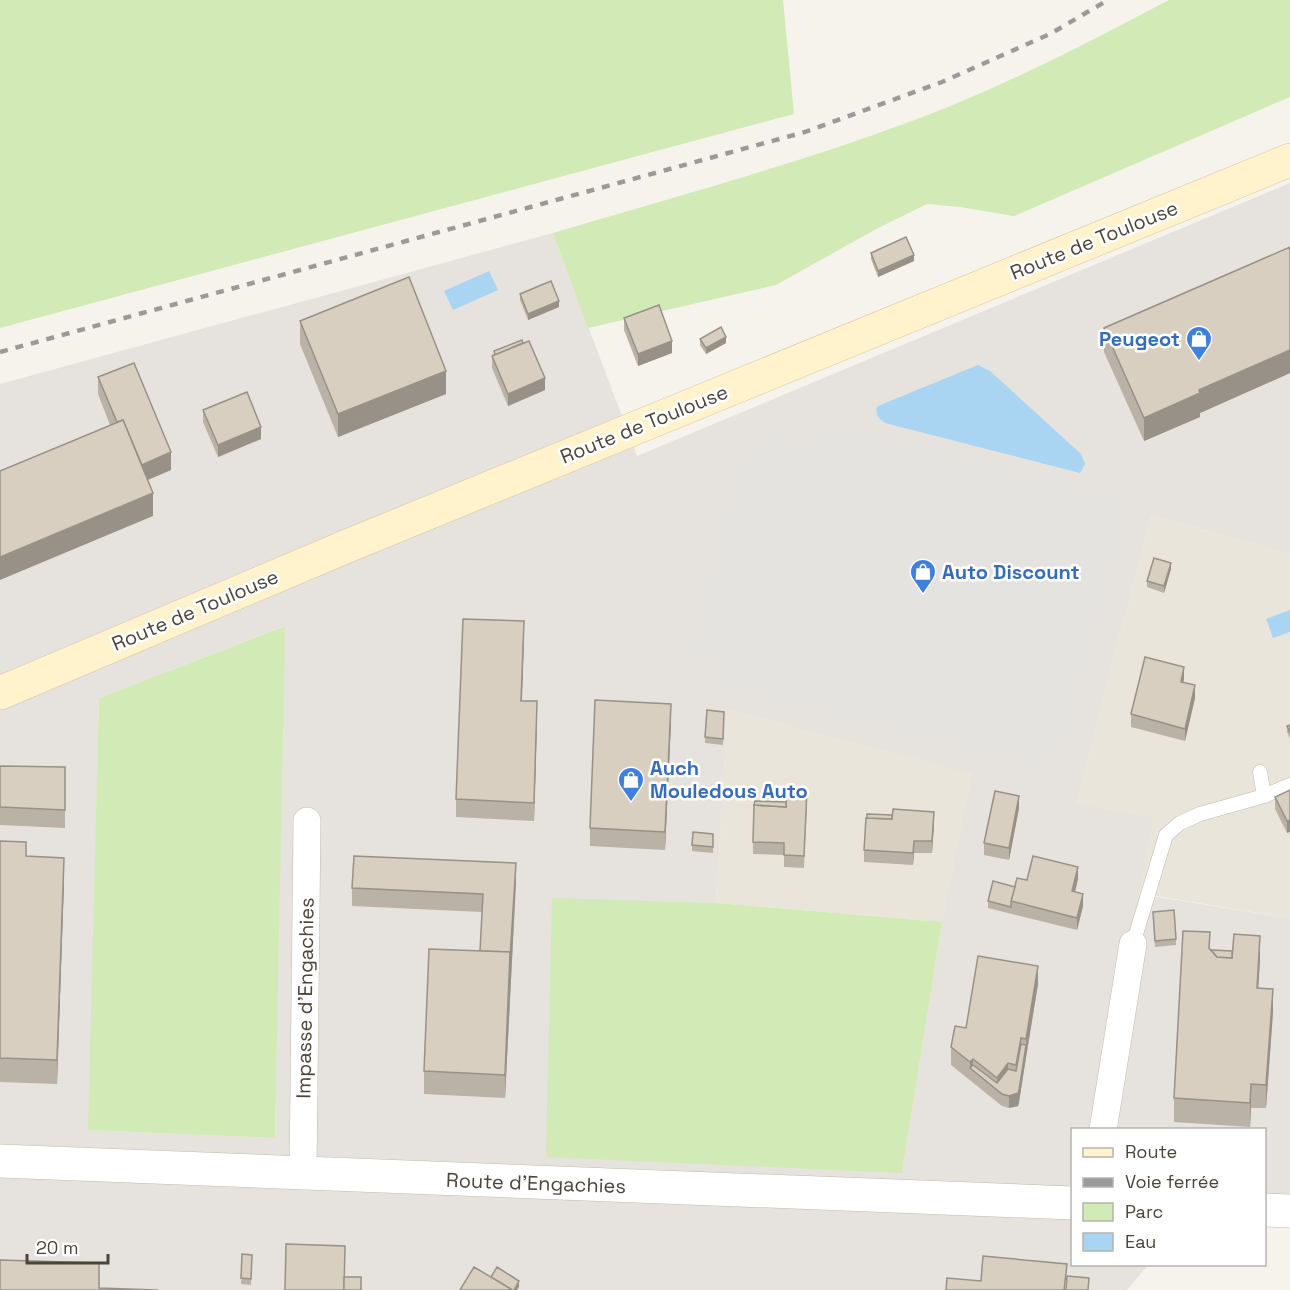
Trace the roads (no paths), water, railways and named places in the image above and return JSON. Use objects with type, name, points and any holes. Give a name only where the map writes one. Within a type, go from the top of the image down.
[{"type":"main road","name":"Route de Toulouse","points":[[0,693],[355,543],[1290,160]]},
{"type":"street","name":"Impasse d'Engachies","points":[[303,1174],[307,821]]},
{"type":"street","points":[[1103,1128],[1133,944]]},
{"type":"street","name":"Route d'Engachies","points":[[0,1161],[1071,1203]]},
{"type":"street","points":[[1266,1210],[1290,1211]]},
{"type":"lane","points":[[1260,772],[1264,796]]},
{"type":"lane","points":[[1133,944],[1166,835],[1180,823],[1200,814],[1264,796],[1290,785]]},
{"type":"water","points":[[489,271],[498,290],[453,310],[444,291]]},
{"type":"water","points":[[978,365],[990,371],[1081,454],[1085,464],[1080,473],[885,423],[878,417],[876,409],[878,406]]},
{"type":"water","points":[[1290,610],[1290,632],[1273,638],[1266,619]]},
{"type":"railway","points":[[0,352],[805,132],[942,82],[1050,34],[1108,0]]},
{"type":"place","name":"Peugeot","points":[[1199,362]]},
{"type":"place","name":"Auto Discount","points":[[923,595]]},
{"type":"place","name":"Auch Mouledous Auto","points":[[631,803]]}]
